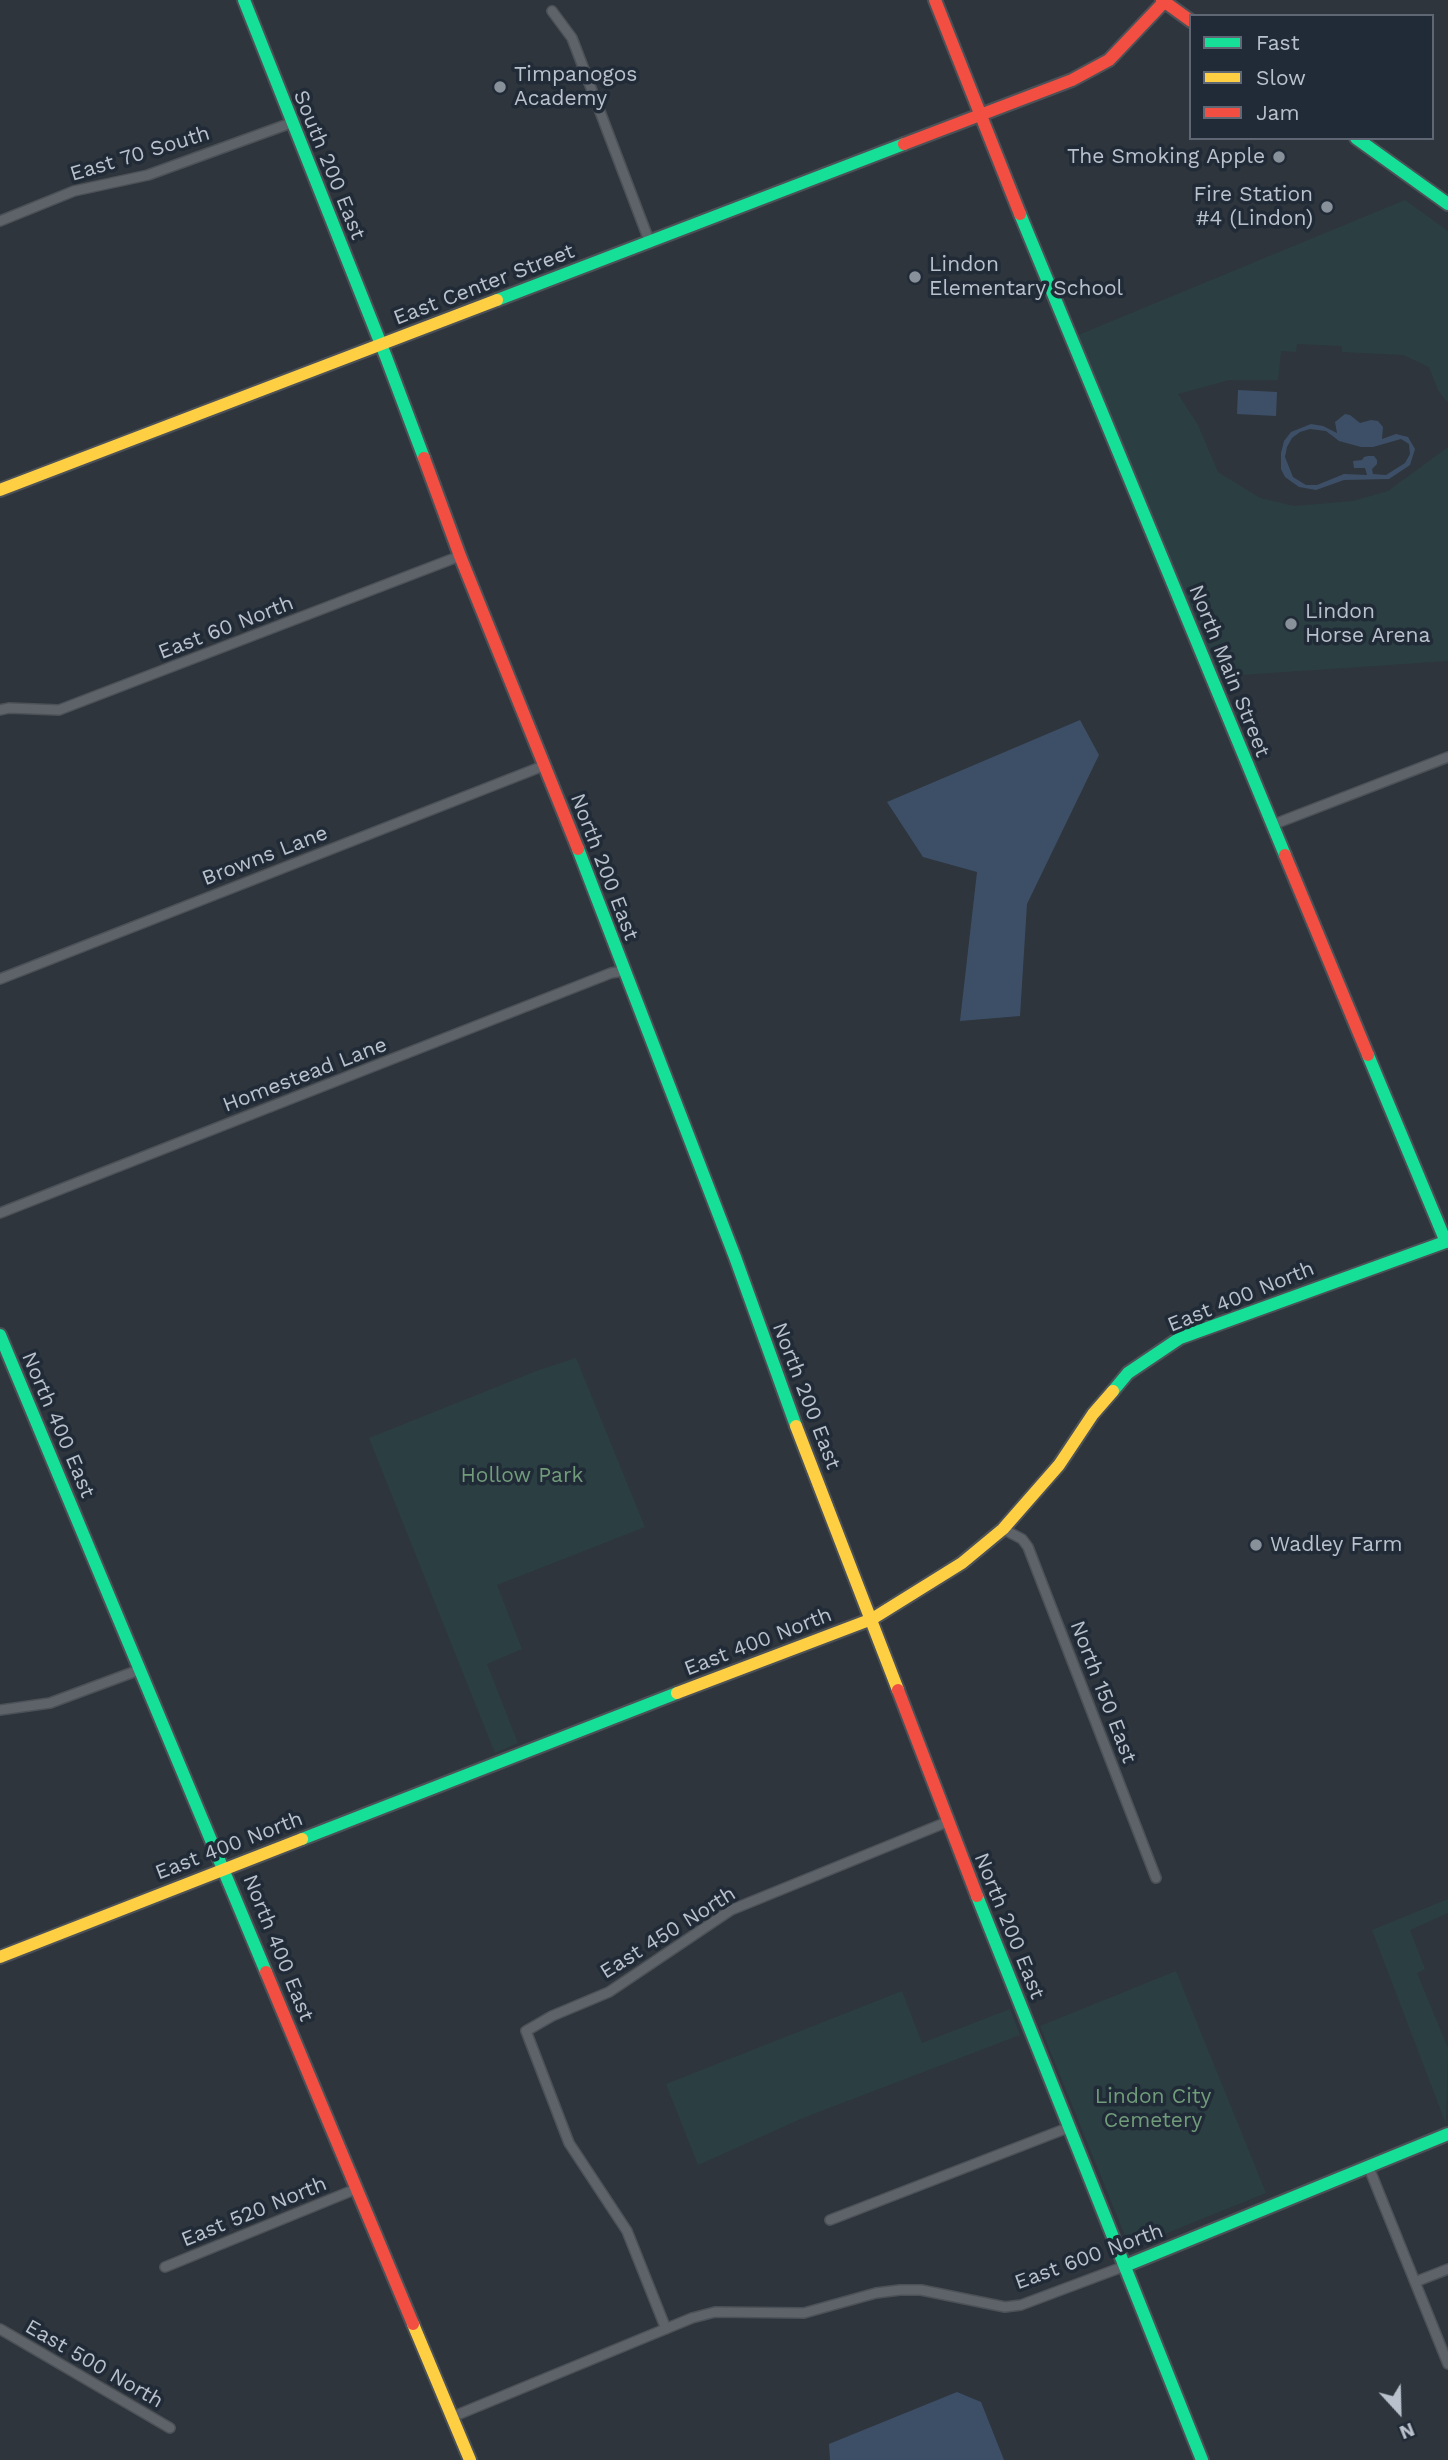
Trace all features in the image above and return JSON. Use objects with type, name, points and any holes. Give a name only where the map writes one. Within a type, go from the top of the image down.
[{"type":"street","name":"South 200 East","points":[[243,0],[381,344]]},
{"type":"street","name":"North Main Street","points":[[935,0],[1046,278],[1447,1241]]},
{"type":"street","name":"East Center Street","points":[[0,490],[1072,80],[1110,60],[1163,1]]},
{"type":"street","points":[[1163,1],[1189,20]]},
{"type":"street","points":[[552,11],[572,38],[650,243]]},
{"type":"street","name":"East 70 South","points":[[0,221],[74,191],[148,175],[291,123]]},
{"type":"street","points":[[1359,140],[1448,204]]},
{"type":"street","name":"North 200 East","points":[[381,344],[460,556],[573,836],[735,1257],[778,1380],[872,1619],[947,1822],[1202,2460]]},
{"type":"street","name":"East 60 North","points":[[0,710],[59,710],[460,556]]},
{"type":"street","points":[[1272,825],[1448,757]]},
{"type":"street","name":"Browns Lane","points":[[0,979],[543,766]]},
{"type":"street","name":"Homestead Lane","points":[[0,1213],[611,973],[623,971]]},
{"type":"street","name":"East 400 North","points":[[0,1957],[872,1619],[962,1563],[1003,1529],[1059,1465],[1093,1414],[1128,1373],[1180,1338],[1447,1241]]},
{"type":"street","name":"North 400 East","points":[[0,1335],[470,2460]]},
{"type":"street","name":"North 150 East","points":[[1003,1529],[1022,1539],[1028,1547],[1156,1878]]},
{"type":"street","points":[[0,1710],[50,1703],[139,1670]]},
{"type":"street","name":"East 450 North","points":[[666,2329],[628,2231],[569,2143],[526,2031],[552,2016],[609,1992],[731,1910],[947,1822]]},
{"type":"street","points":[[830,2220],[1070,2127]]},
{"type":"street","name":"East 600 North","points":[[452,2417],[666,2329],[715,2312],[804,2313],[876,2293],[900,2290],[921,2290],[1005,2307],[1021,2305],[1125,2266],[1448,2134]]},
{"type":"street","points":[[1369,2168],[1448,2364]]},
{"type":"street","name":"East 520 North","points":[[164,2267],[356,2189]]},
{"type":"street","points":[[1415,2282],[1448,2269]]},
{"type":"street","name":"East 500 North","points":[[0,2329],[170,2428]]},
{"type":"green space","points":[[1405,200],[1448,231],[1448,403],[1438,390],[1429,367],[1403,355],[1342,352],[1342,346],[1297,344],[1296,352],[1281,351],[1278,380],[1229,380],[1178,394],[1198,425],[1218,472],[1260,498],[1294,506],[1353,501],[1388,491],[1448,447],[1448,661],[1211,677],[1071,338]]},
{"type":"green space","name":"Hollow Park","points":[[576,1358],[645,1527],[497,1585],[522,1649],[487,1664],[518,1743],[495,1753],[369,1438],[539,1370]]},
{"type":"green space","points":[[1448,1899],[1448,1913],[1410,1930],[1425,1969],[1417,1973],[1448,2048],[1446,2124],[1372,1930]]},
{"type":"green space","name":"Lindon City Cemetery","points":[[1176,1971],[1266,2193],[1130,2248],[1040,2026]]},
{"type":"green space","points":[[902,1991],[922,2043],[1010,2009],[1020,2035],[803,2118],[698,2165],[666,2084]]},
{"type":"water","points":[[1238,390],[1277,392],[1276,416],[1237,414]]},
{"type":"water","points":[[1345,414],[1350,415],[1360,423],[1378,421],[1383,427],[1382,439],[1396,434],[1408,437],[1415,449],[1410,465],[1389,479],[1344,480],[1316,490],[1299,487],[1285,477],[1281,469],[1281,453],[1284,441],[1291,432],[1311,424],[1337,433],[1335,422]],"holes":[[[1310,429],[1326,431],[1339,441],[1361,447],[1373,447],[1401,439],[1409,444],[1410,454],[1405,463],[1386,475],[1373,474],[1372,469],[1377,460],[1374,456],[1368,456],[1353,461],[1354,468],[1365,468],[1367,475],[1344,474],[1317,485],[1306,485],[1293,477],[1285,457],[1287,447],[1292,438],[1300,432]]]},
{"type":"water","points":[[1080,720],[1099,755],[1027,904],[1020,1016],[960,1021],[977,872],[923,857],[887,802]]},
{"type":"water","points":[[957,2392],[981,2402],[1004,2460],[830,2460],[829,2444]]},
{"type":"traffic: fast","points":[[244,0],[424,458]]},
{"type":"traffic: fast","points":[[1359,140],[1448,204]]},
{"type":"traffic: fast","points":[[497,300],[904,144]]},
{"type":"traffic: fast","points":[[1020,214],[1285,855]]},
{"type":"traffic: fast","points":[[578,849],[735,1257],[796,1426]]},
{"type":"traffic: fast","points":[[1368,1055],[1446,1242]]},
{"type":"traffic: fast","points":[[1113,1391],[1128,1373],[1180,1338],[1448,1241]]},
{"type":"traffic: fast","points":[[0,1335],[266,1972]]},
{"type":"traffic: fast","points":[[302,1839],[677,1693]]},
{"type":"traffic: fast","points":[[977,1896],[1202,2460]]},
{"type":"traffic: fast","points":[[1125,2266],[1448,2134]]},
{"type":"traffic: slow","points":[[0,490],[497,300]]},
{"type":"traffic: slow","points":[[677,1693],[872,1619],[962,1563],[1003,1529],[1059,1465],[1093,1414],[1113,1391]]},
{"type":"traffic: slow","points":[[796,1426],[898,1690]]},
{"type":"traffic: slow","points":[[0,1957],[302,1839]]},
{"type":"traffic: slow","points":[[413,2324],[470,2460]]},
{"type":"traffic: jam","points":[[935,0],[1020,214]]},
{"type":"traffic: jam","points":[[1162,0],[1189,20]]},
{"type":"traffic: jam","points":[[904,144],[1072,80],[1109,60],[1164,2]]},
{"type":"traffic: jam","points":[[424,458],[460,556],[578,849]]},
{"type":"traffic: jam","points":[[1285,855],[1368,1055]]},
{"type":"traffic: jam","points":[[898,1690],[977,1896]]},
{"type":"traffic: jam","points":[[266,1972],[413,2324]]},
{"type":"place","name":"Timpanogos Academy","points":[[500,87]]},
{"type":"place","name":"The Smoking Apple","points":[[1279,157]]},
{"type":"place","name":"Fire Station #4 (Lindon)","points":[[1327,207]]},
{"type":"place","name":"Lindon Elementary School","points":[[915,277]]},
{"type":"place","name":"Lindon Horse Arena","points":[[1291,624]]},
{"type":"place","name":"Wadley Farm","points":[[1256,1545]]}]
